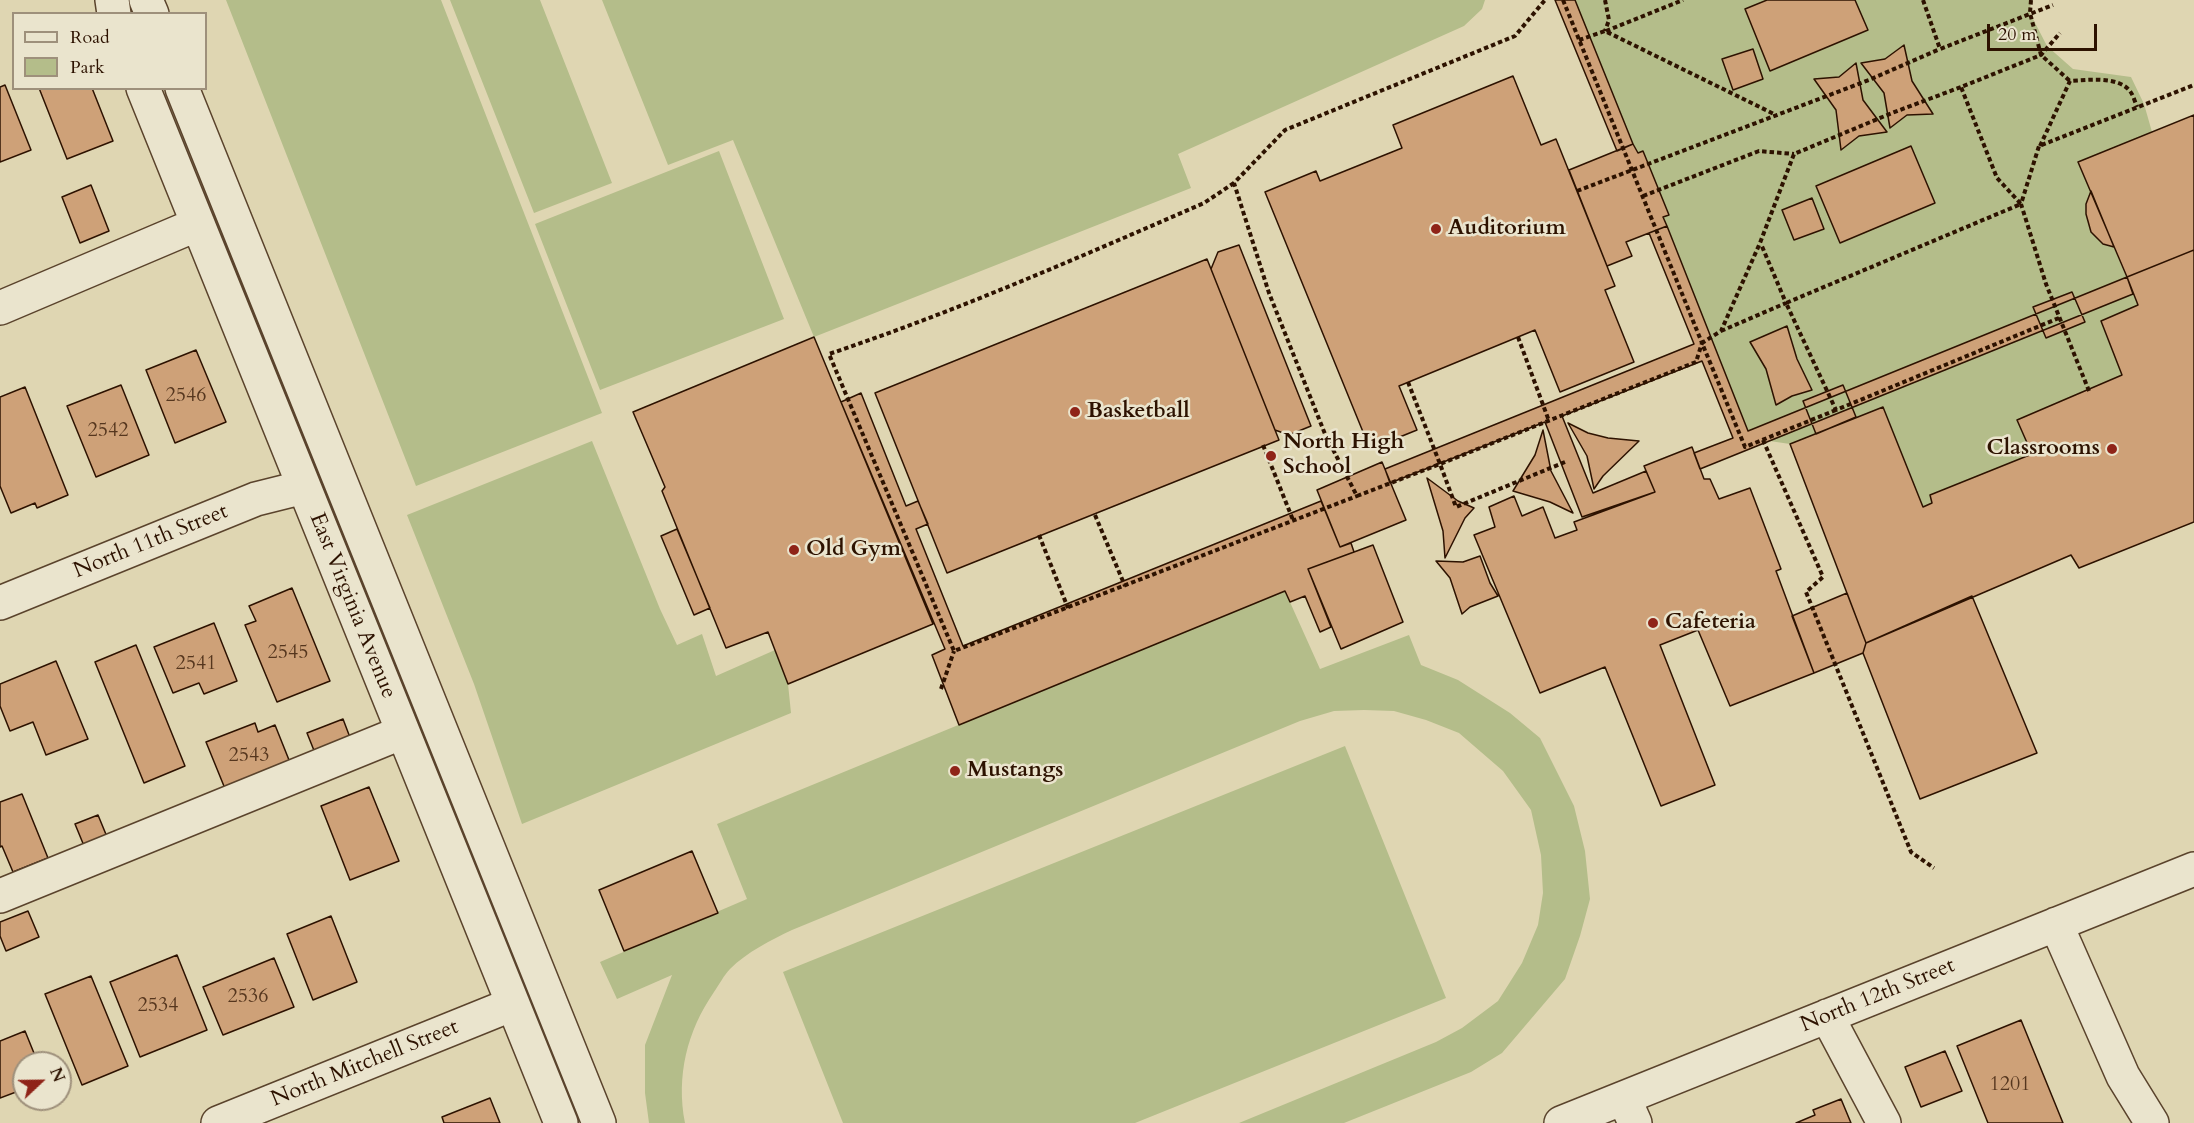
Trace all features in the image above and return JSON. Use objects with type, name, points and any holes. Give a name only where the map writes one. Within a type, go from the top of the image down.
[{"type":"street","name":"East Virginia Avenue","points":[[144,90],[561,1123]]},
{"type":"street","name":"East Virginia Avenue","points":[[183,90],[599,1123]]},
{"type":"street","points":[[0,308],[198,224]]},
{"type":"street","name":"North 11th Street","points":[[0,603],[256,499],[304,487]]},
{"type":"street","points":[[0,896],[403,732]]},
{"type":"street","name":"North 12th Street","points":[[1561,1123],[1629,1110],[1827,1016],[2194,869]]},
{"type":"street","points":[[2056,924],[2123,1076],[2151,1123]]},
{"type":"street","name":"North Mitchell Street","points":[[218,1123],[513,1004]]},
{"type":"street","points":[[1827,1016],[1884,1123]]},
{"type":"path","points":[[941,689],[954,651],[829,354],[893,333],[1002,291],[1204,203],[1234,183],[1285,130],[1515,36],[1545,0]]},
{"type":"path","points":[[1563,0],[1745,447],[2060,318]]},
{"type":"path","points":[[1605,0],[1609,20],[1605,31]]},
{"type":"path","points":[[1579,40],[1683,0]]},
{"type":"path","points":[[1923,0],[1940,49]]},
{"type":"path","points":[[2031,0],[2030,13],[2041,55],[2070,81],[2098,80],[2121,83],[2130,91],[2137,107]]},
{"type":"path","points":[[1577,191],[1869,80],[1940,49],[2053,5]]},
{"type":"path","points":[[1605,31],[1777,115]]},
{"type":"path","points":[[1643,196],[1759,152],[1794,154],[2041,55],[2060,33]]},
{"type":"path","points":[[954,651],[1440,464],[1696,362],[1702,343],[1721,331],[2021,204],[2039,146],[2070,81]]},
{"type":"path","points":[[2039,146],[2194,85]]},
{"type":"path","points":[[1962,87],[1997,178],[2021,204],[2060,318],[2089,391]]},
{"type":"path","points":[[1721,331],[1760,243],[1794,154]]},
{"type":"path","points":[[1234,183],[1277,314],[1325,434],[1357,496]]},
{"type":"path","points":[[1760,243],[1836,410]]},
{"type":"path","points":[[1518,337],[1549,421]]},
{"type":"path","points":[[1408,382],[1456,507],[1565,462]]},
{"type":"path","points":[[1763,440],[1823,577],[1806,592],[1911,852],[1935,868]]},
{"type":"path","points":[[1263,446],[1293,519]]},
{"type":"path","points":[[1095,515],[1125,586]]},
{"type":"path","points":[[1039,535],[1068,608]]},
{"type":"green space","points":[[226,0],[441,0],[602,413],[416,486]]},
{"type":"green space","points":[[450,0],[540,0],[612,183],[534,213]]},
{"type":"green space","points":[[602,0],[1485,0],[1482,9],[1464,26],[1178,154],[1191,188],[814,337],[733,140],[668,165]]},
{"type":"green space","points":[[1562,0],[2031,0],[2030,13],[2047,46],[2073,69],[2131,77],[2144,104],[2152,132],[2078,162],[2138,305],[2101,321],[2122,375],[2018,420],[2032,454],[1930,495],[1932,503],[1923,507],[1790,444],[1763,440],[1745,447]]},
{"type":"green space","points":[[719,151],[784,319],[600,390],[535,224]]},
{"type":"green space","points":[[592,441],[660,609],[677,645],[702,634],[716,676],[775,650],[788,684],[791,713],[522,824],[474,684],[407,515]]},
{"type":"green space","points":[[1285,591],[1320,669],[1409,635],[1421,665],[1458,680],[1510,713],[1540,738],[1574,806],[1585,851],[1590,899],[1580,936],[1565,979],[1502,1053],[1471,1072],[1344,1123],[1239,1123],[1436,1042],[1462,1028],[1498,1001],[1522,963],[1538,925],[1543,893],[1541,855],[1531,810],[1503,771],[1459,733],[1426,720],[1394,711],[1334,711],[1300,721],[792,930],[760,947],[728,971],[697,1022],[683,1071],[685,1123],[649,1123],[645,1093],[645,1045],[672,975],[617,999],[600,962],[747,899],[717,824]]},
{"type":"green space","points":[[1345,746],[1446,998],[1135,1123],[843,1123],[783,972]]},
{"type":"building","points":[[1555,0],[1575,0],[1633,144],[1617,151]]},
{"type":"building","points":[[1767,0],[1855,0],[1868,30],[1770,71],[1745,9]]},
{"type":"building","points":[[1904,45],[1912,81],[1933,114],[1907,115],[1890,128],[1884,93],[1861,63],[1885,59]]},
{"type":"building","points":[[1753,49],[1763,79],[1733,90],[1722,59]]},
{"type":"building","points":[[1856,63],[1863,100],[1887,132],[1859,136],[1841,150],[1836,110],[1814,79],[1839,77]]},
{"type":"building","name":"Auditorium","points":[[1513,76],[1541,145],[1556,139],[1615,286],[1605,290],[1634,362],[1560,392],[1535,330],[1399,386],[1417,430],[1370,449],[1265,192],[1316,171],[1320,181],[1402,148],[1393,125]]},
{"type":"building","points":[[5,85],[31,150],[0,162],[0,87]]},
{"type":"building","points":[[40,90],[93,90],[113,141],[67,159]]},
{"type":"building","points":[[2194,115],[2194,250],[2127,277],[2078,162]]},
{"type":"building","points":[[1633,144],[1638,153],[1643,151],[1669,215],[1663,217],[1667,226],[1626,242],[1632,256],[1607,266],[1569,170]]},
{"type":"building","points":[[1911,146],[1935,203],[1840,243],[1816,186]]},
{"type":"building","points":[[91,185],[109,231],[80,243],[62,197]]},
{"type":"building","points":[[2091,191],[2114,247],[2103,244],[2091,232],[2086,204]]},
{"type":"building","points":[[1812,198],[1824,229],[1794,240],[1782,210]]},
{"type":"building","points":[[1667,226],[1748,431],[2127,277],[2133,294],[1700,469],[1694,453],[1733,438],[1702,361],[1562,416],[1593,493],[1646,471],[1655,492],[1582,517],[1545,422],[1390,483],[1385,469],[1694,344],[1649,233]]},
{"type":"building","points":[[1239,245],[1311,426],[1289,435],[1275,430],[1211,269],[1218,252]]},
{"type":"building","name":"Classrooms","points":[[2194,250],[2194,522],[2079,568],[2071,555],[1866,643],[1790,444],[1883,407],[1923,507],[1932,503],[1930,495],[2032,454],[2017,420],[2122,375],[2101,321],[2138,305],[2127,277]]},
{"type":"building","name":"Basketball","points":[[1207,259],[1279,440],[947,573],[875,393]]},
{"type":"building","points":[[2072,292],[2085,322],[2046,338],[2033,307]]},
{"type":"building","points":[[1787,326],[1797,359],[1812,390],[1792,396],[1776,405],[1766,369],[1750,342]]},
{"type":"building","name":"Old Gym","points":[[814,337],[933,624],[788,684],[768,632],[726,648],[662,491],[665,487],[633,412]]},
{"type":"building","points":[[196,350],[226,422],[175,443],[146,370]]},
{"type":"building","points":[[121,385],[149,455],[96,477],[67,406]]},
{"type":"building","points":[[1843,385],[1856,417],[1816,434],[1803,401]]},
{"type":"building","points":[[25,387],[68,495],[37,508],[35,503],[11,513],[0,486],[0,397]]},
{"type":"building","points":[[861,393],[906,506],[918,501],[928,524],[916,529],[963,646],[1321,501],[1340,547],[1351,543],[1354,552],[1308,569],[1331,627],[1320,632],[1305,596],[1290,602],[1285,591],[959,725],[932,655],[945,649],[841,402]]},
{"type":"building","points":[[1568,423],[1588,433],[1608,438],[1639,441],[1603,476],[1594,489],[1587,456]]},
{"type":"building","points":[[1543,430],[1551,471],[1573,513],[1550,502],[1513,491],[1535,455]]},
{"type":"building","name":"Cafeteria","points":[[1692,447],[1704,479],[1710,479],[1719,499],[1750,488],[1781,569],[1776,571],[1814,673],[1730,706],[1698,630],[1660,645],[1715,785],[1661,806],[1605,667],[1540,693],[1474,535],[1495,527],[1489,507],[1514,496],[1522,516],[1543,507],[1555,538],[1577,530],[1574,522],[1655,492],[1644,466]]},
{"type":"building","points":[[1382,462],[1406,520],[1340,547],[1317,490]]},
{"type":"building","points":[[1427,478],[1458,501],[1474,508],[1465,518],[1445,558],[1443,531]]},
{"type":"building","points":[[677,529],[710,608],[694,615],[661,536]]},
{"type":"building","points":[[1373,545],[1403,622],[1341,649],[1308,569]]},
{"type":"building","points":[[1480,556],[1490,583],[1498,596],[1470,607],[1462,614],[1450,578],[1436,561],[1463,562]]},
{"type":"building","points":[[292,588],[330,681],[277,702],[245,625],[256,621],[249,606]]},
{"type":"building","points":[[1847,593],[1866,643],[1863,653],[1814,673],[1792,616]]},
{"type":"building","points":[[1972,596],[2037,753],[1920,799],[1863,653],[1866,643]]},
{"type":"building","points":[[214,623],[237,681],[204,694],[199,683],[173,693],[154,647]]},
{"type":"building","points":[[136,645],[185,766],[144,783],[95,662]]},
{"type":"building","points":[[56,661],[88,739],[46,755],[33,722],[10,731],[0,706],[0,684]]},
{"type":"building","points":[[343,719],[354,748],[319,763],[307,733]]},
{"type":"building","points":[[255,723],[258,732],[275,725],[293,770],[228,796],[206,742]]},
{"type":"building","points":[[369,787],[399,861],[350,880],[321,806]]},
{"type":"building","points":[[22,794],[48,858],[13,872],[2,846],[0,847],[0,802]]},
{"type":"building","points":[[98,815],[112,849],[89,858],[75,824]]},
{"type":"building","points":[[692,851],[718,913],[624,951],[599,890]]},
{"type":"building","points":[[28,911],[39,937],[6,951],[0,936],[0,922]]},
{"type":"building","points":[[331,916],[357,982],[313,1000],[287,934]]},
{"type":"building","points":[[177,955],[207,1030],[140,1057],[110,982]]},
{"type":"building","points":[[274,958],[294,1007],[223,1035],[203,987]]},
{"type":"building","points":[[91,976],[128,1066],[82,1085],[72,1060],[72,1051],[68,1051],[45,994]]},
{"type":"building","points":[[2021,1020],[2063,1123],[1988,1123],[1957,1046]]},
{"type":"building","points":[[25,1031],[33,1051],[12,1051],[12,1094],[0,1098],[0,1041]]},
{"type":"building","points":[[1945,1051],[1962,1091],[1921,1107],[1905,1067]]},
{"type":"building","points":[[490,1098],[500,1123],[444,1123],[442,1117]]},
{"type":"building","points":[[1841,1099],[1851,1123],[1796,1123],[1815,1115],[1813,1110]]},
{"type":"place","name":"Auditorium","points":[[1436,229]]},
{"type":"place","name":"Basketball","points":[[1075,412]]},
{"type":"place","name":"Classrooms","points":[[2112,449]]},
{"type":"place","name":"North High School","points":[[1271,456]]},
{"type":"place","name":"Old Gym","points":[[794,550]]},
{"type":"place","name":"Cafeteria","points":[[1653,623]]},
{"type":"place","name":"Mustangs","points":[[955,771]]}]
